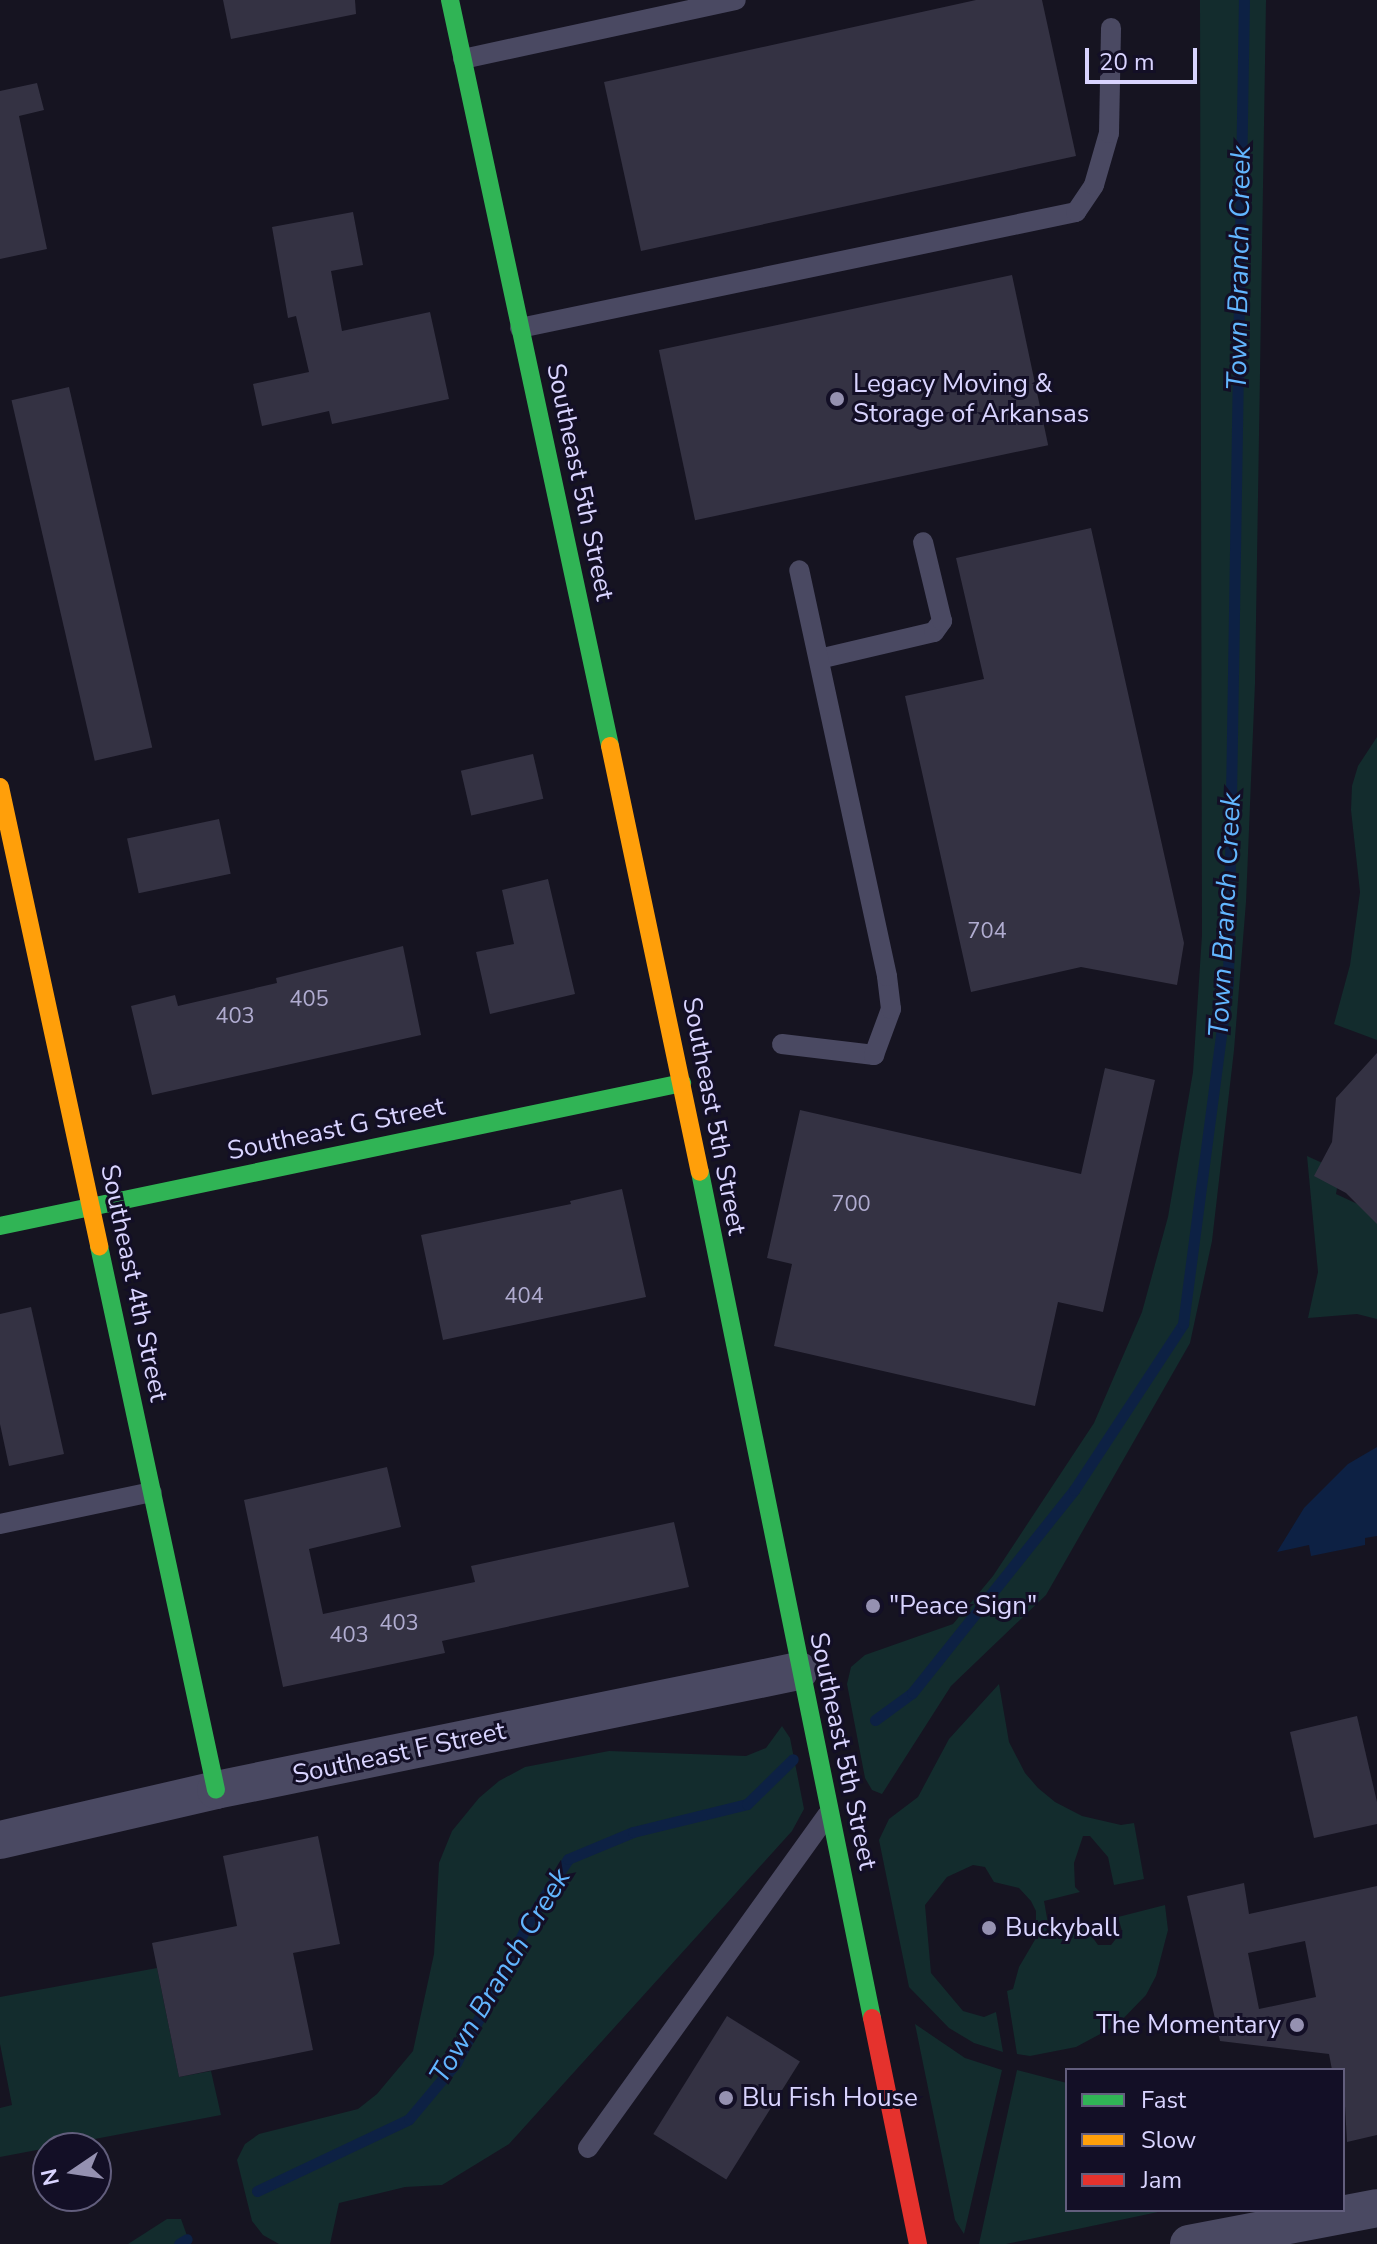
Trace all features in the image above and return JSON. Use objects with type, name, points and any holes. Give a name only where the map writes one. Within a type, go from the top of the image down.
[{"type":"street","name":"Southeast 5th Street","points":[[450,0],[682,1083],[799,1671],[918,2244]]},
{"type":"street","name":"Southeast 4th Street","points":[[0,787],[8,867],[91,1207],[216,1790]]},
{"type":"street","name":"Southeast G Street","points":[[0,1226],[682,1083]]},
{"type":"street","name":"Southeast F Street","points":[[0,1840],[216,1790],[799,1671]]},
{"type":"street","points":[[1189,2244],[1377,2208]]},
{"type":"lane","points":[[463,59],[736,0]]},
{"type":"lane","points":[[520,328],[1076,212],[1094,185],[1109,133],[1111,28]]},
{"type":"lane","points":[[819,659],[934,632],[942,621],[923,542]]},
{"type":"lane","points":[[782,1044],[874,1055],[891,1009],[799,570]]},
{"type":"lane","points":[[0,1524],[152,1492]]},
{"type":"lane","points":[[588,2148],[829,1812]]},
{"type":"green space","points":[[1200,0],[1266,0],[1255,683],[1246,902],[1234,1050],[1212,1241],[1190,1343],[1046,1595],[951,1686],[882,1794],[872,1790],[865,1778],[847,1684],[851,1667],[865,1655],[953,1624],[993,1576],[1094,1423],[1142,1312],[1168,1217],[1193,1072],[1202,935]]},
{"type":"green space","points":[[1377,737],[1377,1040],[1334,1024],[1350,965],[1360,892],[1351,810],[1352,786],[1358,766]]},
{"type":"green space","points":[[1307,1156],[1340,1171],[1336,1194],[1377,1213],[1377,1319],[1357,1314],[1308,1318],[1318,1272]]},
{"type":"green space","points":[[999,1684],[1009,1742],[1025,1773],[1038,1788],[1055,1802],[1082,1816],[1121,1825],[1134,1823],[1144,1879],[1114,1885],[1108,1857],[1090,1836],[1083,1836],[1074,1863],[1075,1887],[1080,1892],[1044,1901],[1049,1929],[1082,1923],[1098,1945],[1111,1945],[1122,1931],[1118,1917],[1165,1905],[1168,1930],[1156,1976],[1146,1995],[1117,2025],[1076,2047],[1030,2056],[1017,2054],[1007,1991],[1013,1989],[1019,1967],[1036,1938],[1036,1911],[1031,1901],[1019,1888],[994,1882],[985,1867],[973,1865],[947,1877],[925,1905],[931,1973],[963,2011],[984,2017],[996,2012],[1003,2052],[974,2043],[949,2028],[909,1987],[879,1840],[889,1819],[918,1797],[949,1739]]},
{"type":"green space","points":[[782,1726],[790,1738],[804,1809],[792,1831],[509,2144],[442,2185],[405,2187],[339,2203],[330,2244],[279,2244],[263,2235],[252,2221],[237,2160],[245,2144],[259,2134],[358,2109],[377,2094],[413,2051],[434,1954],[439,1863],[452,1831],[479,1798],[499,1781],[525,1767],[609,1751],[746,1756],[766,1748]]},
{"type":"green space","points":[[157,1968],[179,2077],[211,2071],[221,2115],[112,2136],[112,2132],[32,2132],[32,2151],[0,2157],[0,2108],[12,2105],[0,2044],[0,1997]]},
{"type":"green space","points":[[915,2024],[965,2058],[1002,2070],[964,2234],[955,2220]]},
{"type":"green space","points":[[1017,2070],[1065,2082],[1065,2212],[1158,2212],[1006,2244],[979,2244]]},
{"type":"green space","points":[[167,2219],[181,2219],[190,2244],[128,2244]]},
{"type":"water","points":[[1377,1447],[1377,1536],[1365,1538],[1365,1545],[1311,1556],[1309,1545],[1277,1552],[1304,1508],[1348,1464]]},
{"type":"building","points":[[223,0],[355,0],[356,14],[231,39]]},
{"type":"building","points":[[976,0],[1042,0],[1076,156],[641,251],[604,82]]},
{"type":"building","points":[[37,83],[44,110],[19,116],[47,249],[0,259],[0,91]]},
{"type":"building","points":[[353,212],[363,265],[331,271],[342,331],[430,312],[449,399],[332,424],[329,411],[262,426],[253,384],[309,372],[296,316],[288,318],[272,227]]},
{"type":"building","points":[[1012,275],[1048,445],[695,520],[659,350]]},
{"type":"building","points":[[69,387],[152,748],[95,761],[12,400]]},
{"type":"building","points":[[1091,528],[1184,943],[1177,985],[1081,967],[971,992],[905,696],[984,679],[956,558]]},
{"type":"building","points":[[533,754],[543,799],[471,815],[461,771]]},
{"type":"building","points":[[219,819],[231,874],[139,893],[127,839]]},
{"type":"building","points":[[548,879],[575,994],[490,1014],[476,952],[514,944],[502,890]]},
{"type":"building","points":[[403,946],[421,1035],[152,1095],[131,1006],[175,995],[178,1006],[277,983],[276,978]]},
{"type":"building","points":[[1377,1053],[1377,1224],[1346,1193],[1314,1176],[1332,1142],[1336,1098]]},
{"type":"building","points":[[1105,1068],[1155,1080],[1103,1312],[1058,1302],[1035,1406],[774,1346],[792,1264],[767,1258],[800,1110],[1081,1174]]},
{"type":"building","points":[[622,1189],[646,1297],[443,1340],[421,1235],[571,1204],[570,1201]]},
{"type":"building","points":[[31,1307],[64,1454],[9,1466],[0,1424],[0,1314]]},
{"type":"building","points":[[387,1467],[401,1527],[309,1549],[323,1614],[475,1582],[471,1566],[674,1522],[689,1587],[442,1641],[445,1653],[283,1687],[244,1500]]},
{"type":"building","points":[[1357,1716],[1377,1802],[1377,1824],[1314,1838],[1290,1732]]},
{"type":"building","points":[[318,1836],[340,1944],[293,1953],[313,2050],[179,2077],[152,1943],[237,1926],[223,1856]]},
{"type":"building","name":"The Momentary","points":[[1244,1883],[1249,1914],[1377,1886],[1377,2135],[1347,2142],[1345,2068],[1332,2068],[1329,2054],[1220,2041],[1187,1896]],"holes":[[[1305,1941],[1316,1997],[1259,2009],[1248,1953]]]},
{"type":"building","name":"Blu Fish House","points":[[727,2016],[800,2062],[726,2179],[653,2134]]},
{"type":"waterway","name":"Town Branch Creek","points":[[875,1720],[912,1693],[1074,1490],[1183,1324],[1228,982],[1244,0]]},
{"type":"waterway","name":"Town Branch Creek","points":[[257,2191],[409,2119],[456,2063],[533,1914],[568,1859],[633,1832],[747,1804],[793,1759]]},
{"type":"waterway","name":"Town Branch Creek","points":[[179,2244],[187,2239]]},
{"type":"traffic: fast","points":[[450,0],[610,746]]},
{"type":"traffic: fast","points":[[0,1226],[682,1083]]},
{"type":"traffic: fast","points":[[700,1172],[872,2018]]},
{"type":"traffic: fast","points":[[99,1246],[216,1790]]},
{"type":"traffic: slow","points":[[610,746],[700,1172]]},
{"type":"traffic: slow","points":[[0,787],[99,1246]]},
{"type":"traffic: jam","points":[[872,2018],[918,2244]]},
{"type":"place","name":"Legacy Moving & Storage of Arkansas","points":[[837,399]]},
{"type":"place","name":"\"Peace Sign\"","points":[[873,1606]]},
{"type":"place","name":"Buckyball","points":[[989,1928]]},
{"type":"place","name":"The Momentary","points":[[1297,2025]]},
{"type":"place","name":"Blu Fish House","points":[[726,2098]]}]
